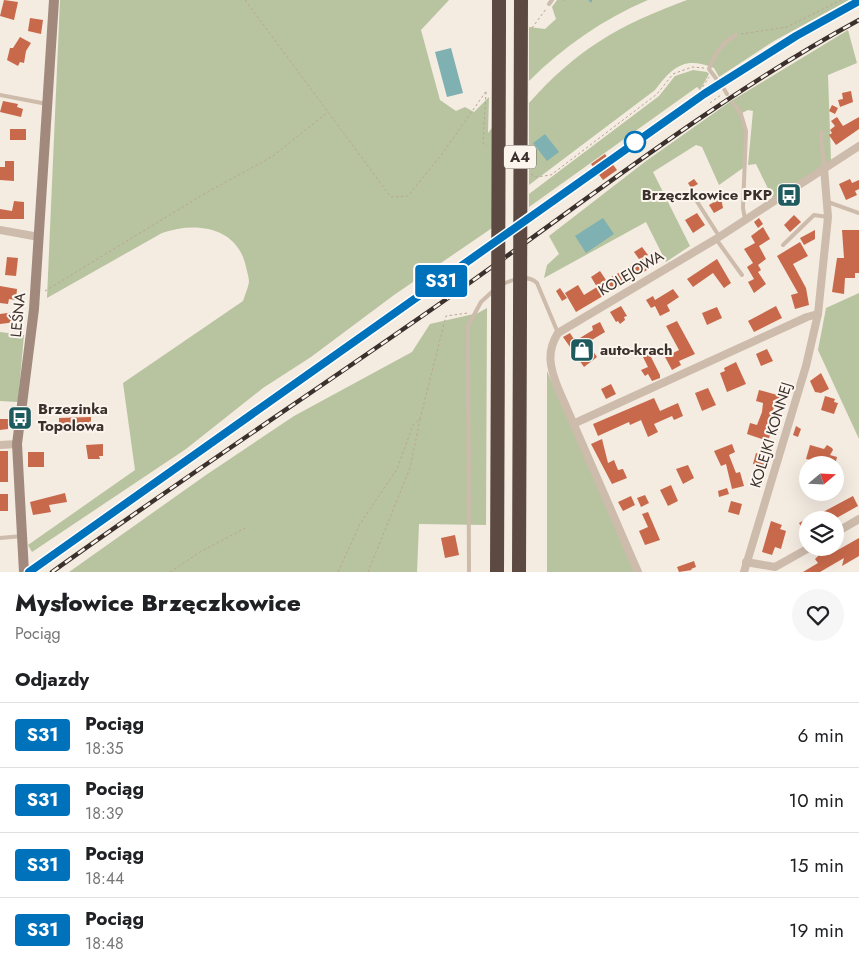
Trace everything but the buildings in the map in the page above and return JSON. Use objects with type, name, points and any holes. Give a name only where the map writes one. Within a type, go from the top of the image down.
[{"type":"highway","name":"A4","points":[[497,572],[499,0]]},
{"type":"highway","name":"A4","points":[[519,572],[521,0]]},
{"type":"street","name":"LEŚNA","points":[[24,572],[17,444],[35,295],[54,0],[50,0]]},
{"type":"street","name":"KOLEJOWA","points":[[558,333],[717,238],[859,146]]},
{"type":"street","name":"KOLEJKI KONNEJ","points":[[744,572],[806,366],[818,314],[828,217],[824,168]]},
{"type":"street","points":[[0,230],[39,237]]},
{"type":"street","points":[[573,424],[807,317],[818,314]]},
{"type":"street","points":[[558,333],[551,344],[549,357],[558,388],[638,572]]},
{"type":"street","points":[[0,445],[17,444]]},
{"type":"street","points":[[844,528],[859,519]]},
{"type":"street","points":[[746,562],[770,568],[799,554]]},
{"type":"lane","points":[[718,81],[709,69],[717,51],[725,42],[736,35]]},
{"type":"lane","points":[[0,95],[48,104]]},
{"type":"lane","points":[[733,103],[741,114],[746,131],[743,208],[745,220]]},
{"type":"lane","points":[[821,132],[824,168]]},
{"type":"lane","points":[[696,200],[717,238],[742,275]]},
{"type":"lane","points":[[828,202],[859,213]]},
{"type":"lane","points":[[784,245],[814,215],[828,217]]},
{"type":"lane","points":[[468,572],[468,326],[474,312],[489,294],[503,284],[524,278],[532,279],[542,292],[558,333]]},
{"type":"lane","points":[[0,538],[22,536]]},
{"type":"path","points":[[245,0],[391,196],[408,196],[442,154],[486,92]]},
{"type":"path","points":[[736,35],[787,27],[841,0]]},
{"type":"path","points":[[536,177],[550,175],[574,158],[658,94],[673,74],[692,67],[709,69]]},
{"type":"path","points":[[700,91],[710,76]]},
{"type":"path","points":[[710,103],[726,92]]},
{"type":"path","points":[[35,295],[59,284],[204,194],[272,156],[328,112]]},
{"type":"path","points":[[368,572],[410,468],[420,418],[446,316],[474,312]]},
{"type":"path","points":[[338,572],[360,524],[397,469],[414,425],[420,418]]},
{"type":"path","points":[[170,572],[200,552],[247,527]]},
{"type":"green space","points":[[60,0],[449,0],[421,30],[440,100],[456,111],[465,107],[474,112],[489,97],[488,133],[495,124],[495,226],[394,295],[311,357],[263,388],[186,449],[32,552],[28,545],[135,470],[123,383],[243,301],[249,282],[241,254],[234,243],[225,236],[201,228],[175,229],[162,233],[47,298]]},
{"type":"green space","points":[[557,0],[648,0],[615,16],[584,35],[529,81],[529,27],[545,29],[556,19],[552,7]]},
{"type":"green space","points":[[687,0],[849,0],[774,41],[719,77],[714,68],[704,65],[695,63],[680,66],[668,75],[655,90],[529,185],[529,103],[564,68],[600,41],[640,19]]},
{"type":"green space","points":[[848,30],[857,63],[828,75],[831,161],[773,199],[756,164],[748,165],[753,111],[748,110],[740,114],[745,131],[743,168],[719,185],[702,147],[696,145],[653,172],[690,246],[666,262],[646,222],[544,278],[547,265],[559,254],[549,236],[646,161],[731,101]]},
{"type":"green space","points":[[693,70],[709,74],[700,90],[697,87],[529,207],[529,194],[659,96],[675,76]]},
{"type":"green space","points":[[859,293],[859,439],[818,350],[826,308]]},
{"type":"green space","points":[[487,308],[486,525],[419,524],[417,572],[69,572],[206,475],[294,416],[412,352],[430,324],[478,313]]},
{"type":"green space","points":[[0,332],[24,335],[18,402],[0,401]]},
{"type":"green space","points":[[547,371],[635,572],[547,572]]},
{"type":"water","points":[[451,48],[463,93],[447,97],[435,52]]},
{"type":"water","points":[[545,134],[559,152],[547,161],[533,143]]},
{"type":"water","points":[[603,218],[614,234],[586,253],[575,236]]},
{"type":"railway","points":[[30,572],[704,94],[796,36],[859,1]]},
{"type":"railway","points":[[52,572],[468,284],[708,112],[808,49],[859,20]]},
{"type":"train","name":"S31","points":[[29,572],[704,94],[796,36],[859,1]]},
{"type":"place","name":"Brzęczkowice PKP","points":[[789,195]]},
{"type":"place","name":"auto-krach","points":[[582,350]]},
{"type":"place","name":"Brzezinka Topolowa","points":[[20,418]]}]
